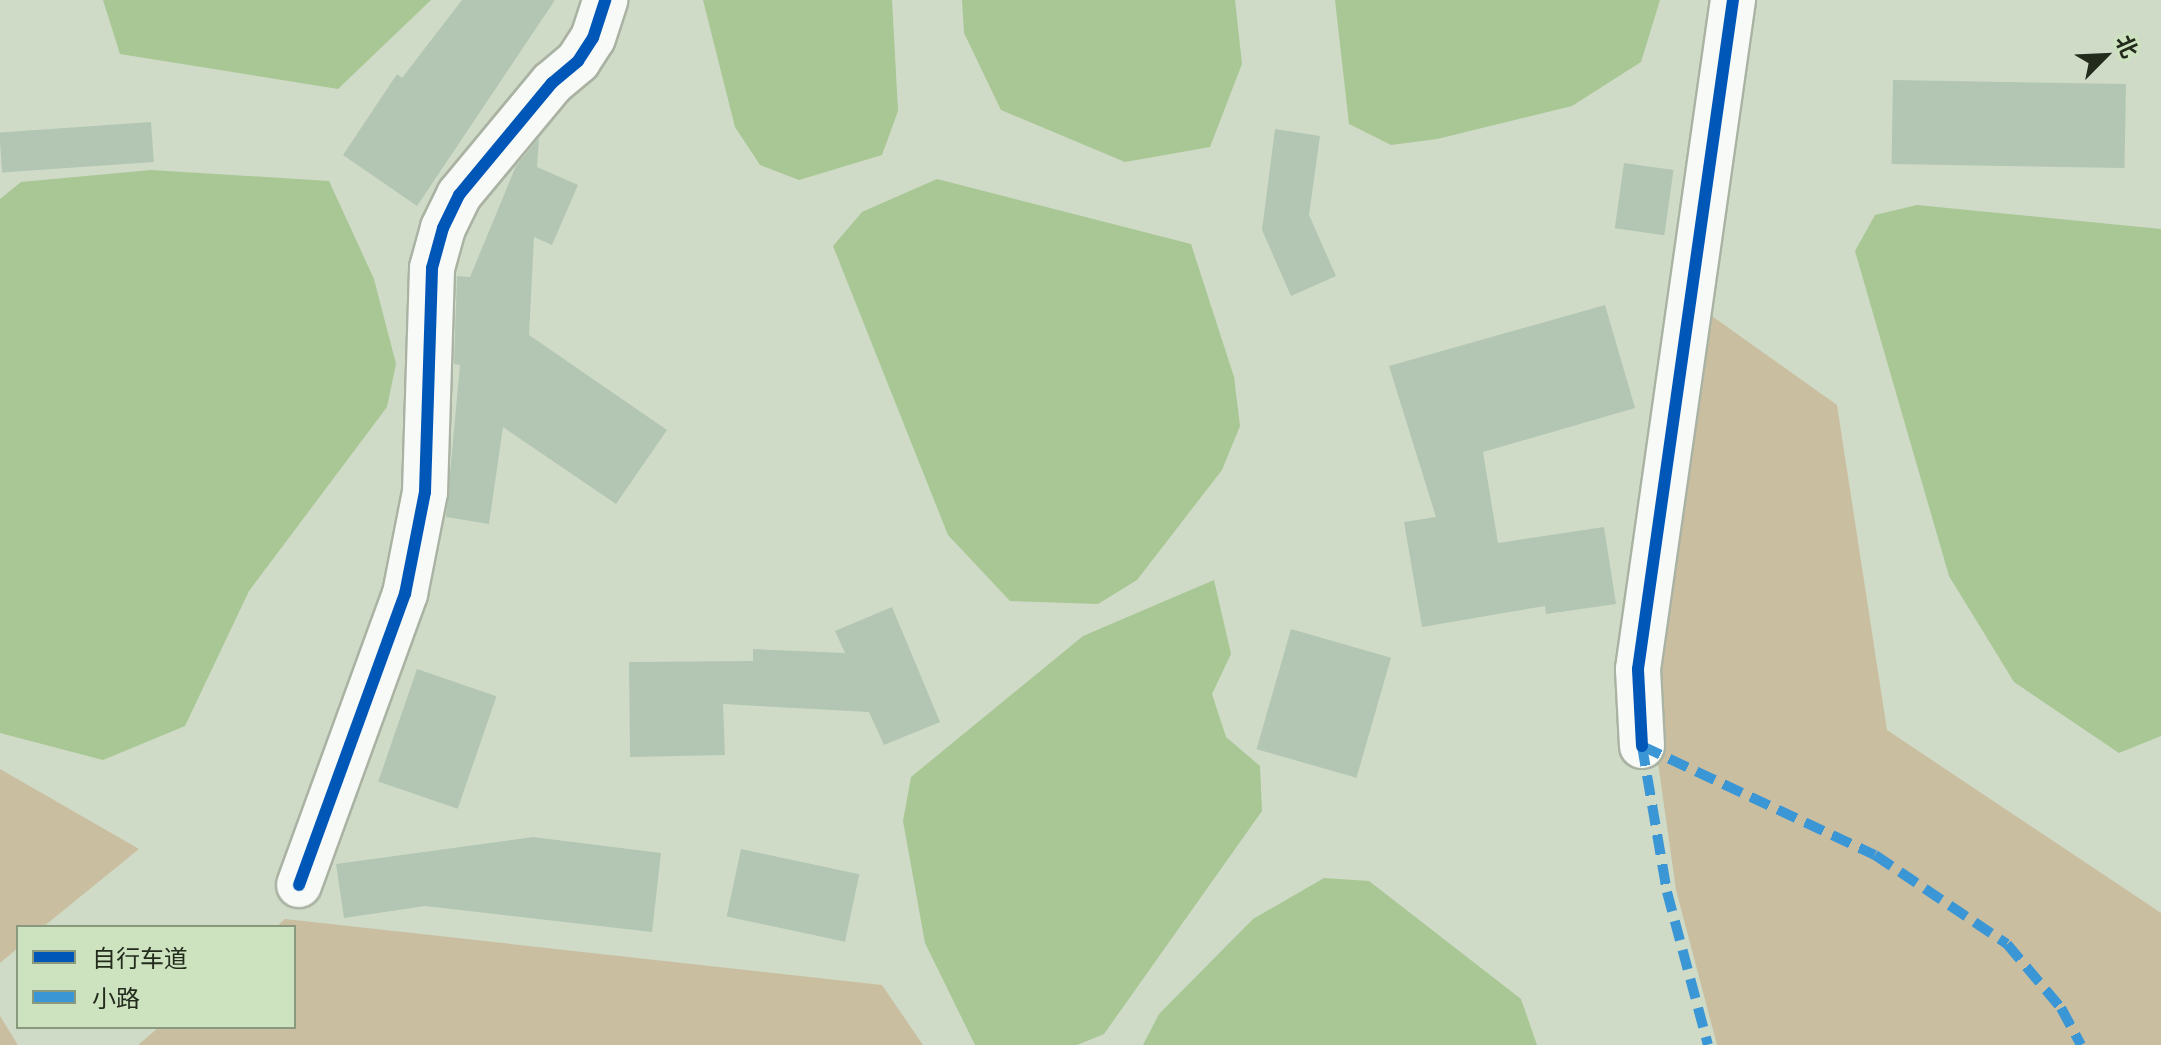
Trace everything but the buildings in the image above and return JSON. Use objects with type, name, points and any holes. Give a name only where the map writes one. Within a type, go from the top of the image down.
[{"type":"street","points":[[299,885],[405,594],[425,492],[432,268],[443,228],[459,195],[552,83],[578,61],[593,38],[605,0]]},
{"type":"street","points":[[1642,746],[1638,669],[1733,0]]},
{"type":"shaded area","points":[[103,0],[431,0],[338,89],[120,54]]},
{"type":"shaded area","points":[[703,0],[892,0],[898,111],[882,155],[799,180],[760,165],[735,127]]},
{"type":"shaded area","points":[[962,0],[1235,0],[1242,64],[1210,147],[1125,162],[1001,110],[964,33]]},
{"type":"shaded area","points":[[1335,0],[1660,0],[1641,62],[1572,106],[1437,139],[1391,145],[1349,124]]},
{"type":"shaded area","points":[[151,170],[329,181],[374,279],[396,364],[387,407],[249,591],[185,726],[103,760],[0,733],[0,199],[21,182]]},
{"type":"shaded area","points":[[937,179],[1191,244],[1234,377],[1240,426],[1222,470],[1137,580],[1098,604],[1010,601],[948,535],[833,246],[862,212]]},
{"type":"shaded area","points":[[1917,205],[2161,229],[2161,736],[2119,753],[2014,682],[1949,576],[1855,251],[1875,215]]},
{"type":"shaded area","points":[[1702,309],[1837,405],[1887,730],[2161,913],[2161,1045],[1717,1045],[1676,890],[1645,671]]},
{"type":"shaded area","points":[[1214,580],[1231,654],[1212,694],[1226,737],[1260,766],[1262,811],[1104,1034],[1077,1045],[975,1045],[925,943],[903,821],[911,777],[1083,636]]},
{"type":"shaded area","points":[[0,769],[139,849],[45,925],[16,925],[16,950],[0,963]]},
{"type":"shaded area","points":[[1324,878],[1369,881],[1521,999],[1537,1045],[1143,1045],[1159,1014],[1253,919]]},
{"type":"shaded area","points":[[285,919],[882,985],[923,1045],[138,1045],[157,1029],[296,1029],[296,925],[278,925]]},
{"type":"shaded area","points":[[0,1016],[18,1045],[0,1045]]},
{"type":"marked path","points":[[1642,746],[1875,855],[2007,944],[2061,1008],[2081,1045]]},
{"type":"marked path","points":[[1642,746],[1667,892],[1708,1045]]},
{"type":"cycle path","points":[[299,885],[405,594],[425,492],[432,268],[443,228],[459,195],[552,83],[578,61],[593,38],[605,0]]},
{"type":"cycle path","points":[[1642,746],[1638,669],[1733,0]]}]
